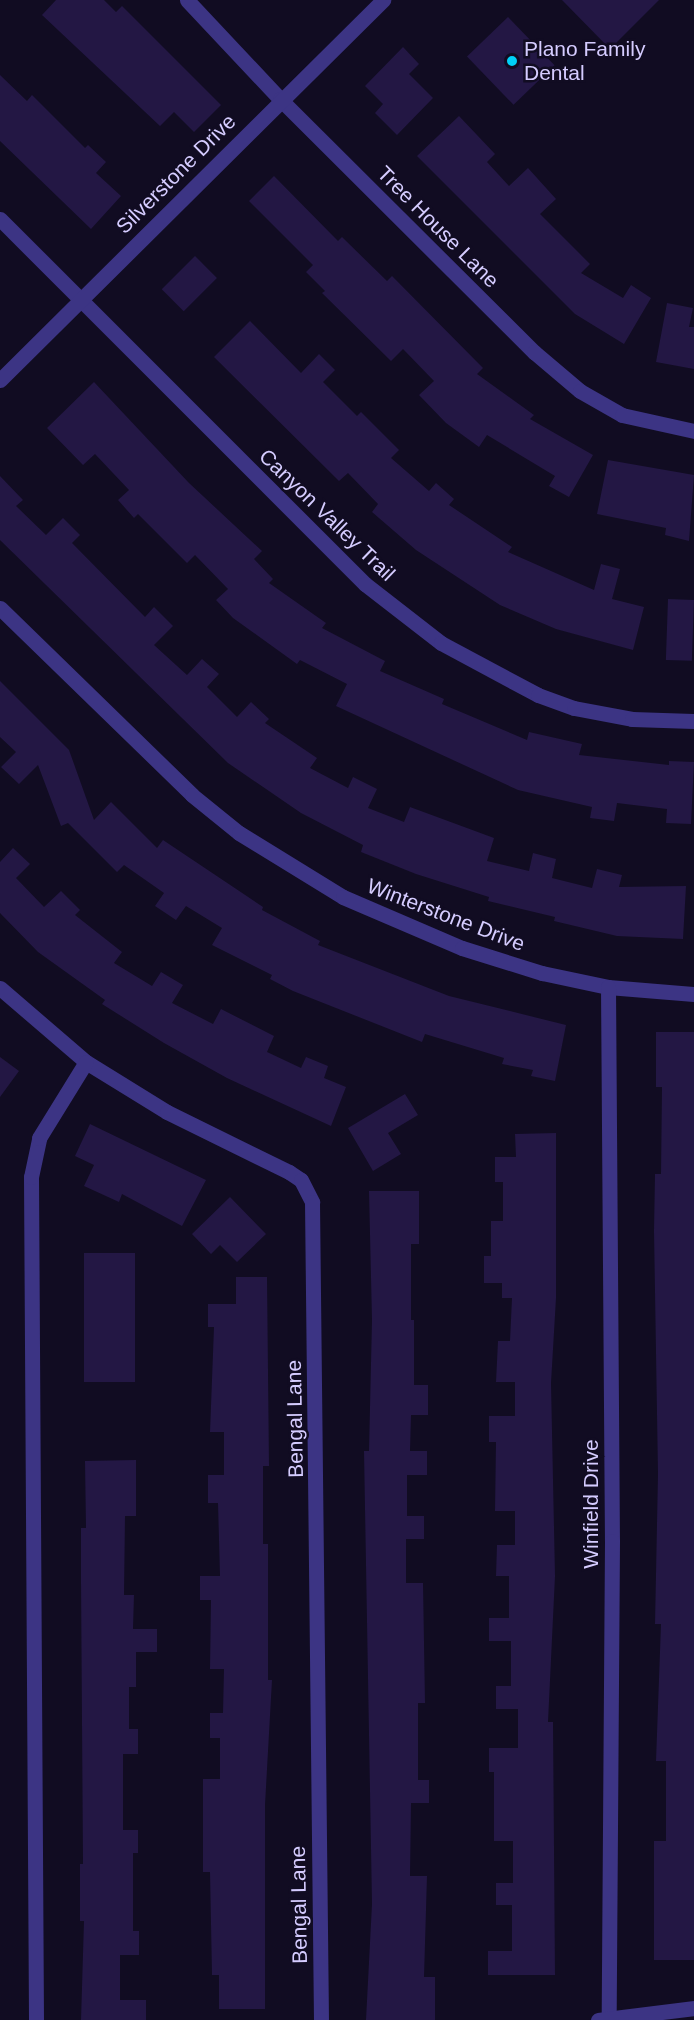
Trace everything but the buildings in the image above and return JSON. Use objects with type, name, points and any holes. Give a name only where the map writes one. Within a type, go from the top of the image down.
[{"type":"street","name":"Tree House Lane","points":[[186,0],[280,99],[534,352],[580,391],[622,415],[694,431]]},
{"type":"street","name":"Silverstone Drive","points":[[0,380],[280,99],[383,0]]},
{"type":"street","name":"Canyon Valley Trail","points":[[0,219],[80,302],[365,584],[441,643],[538,695],[574,708],[632,719],[694,722]]},
{"type":"street","name":"Winterstone Drive","points":[[0,608],[192,795],[239,833],[343,897],[462,948],[542,973],[608,987],[694,994]]},
{"type":"street","name":"Winfield Drive","points":[[605,2019],[612,1541],[608,987]]},
{"type":"street","name":"Bengal Lane","points":[[0,988],[86,1062],[167,1112],[289,1172],[301,1180],[312,1202],[321,2020]]},
{"type":"street","points":[[36,2020],[31,1177],[39,1138],[86,1062]]},
{"type":"street","points":[[605,2019],[694,2008]]},
{"type":"place","name":"Plano Family Dental","points":[[512,61]]}]
